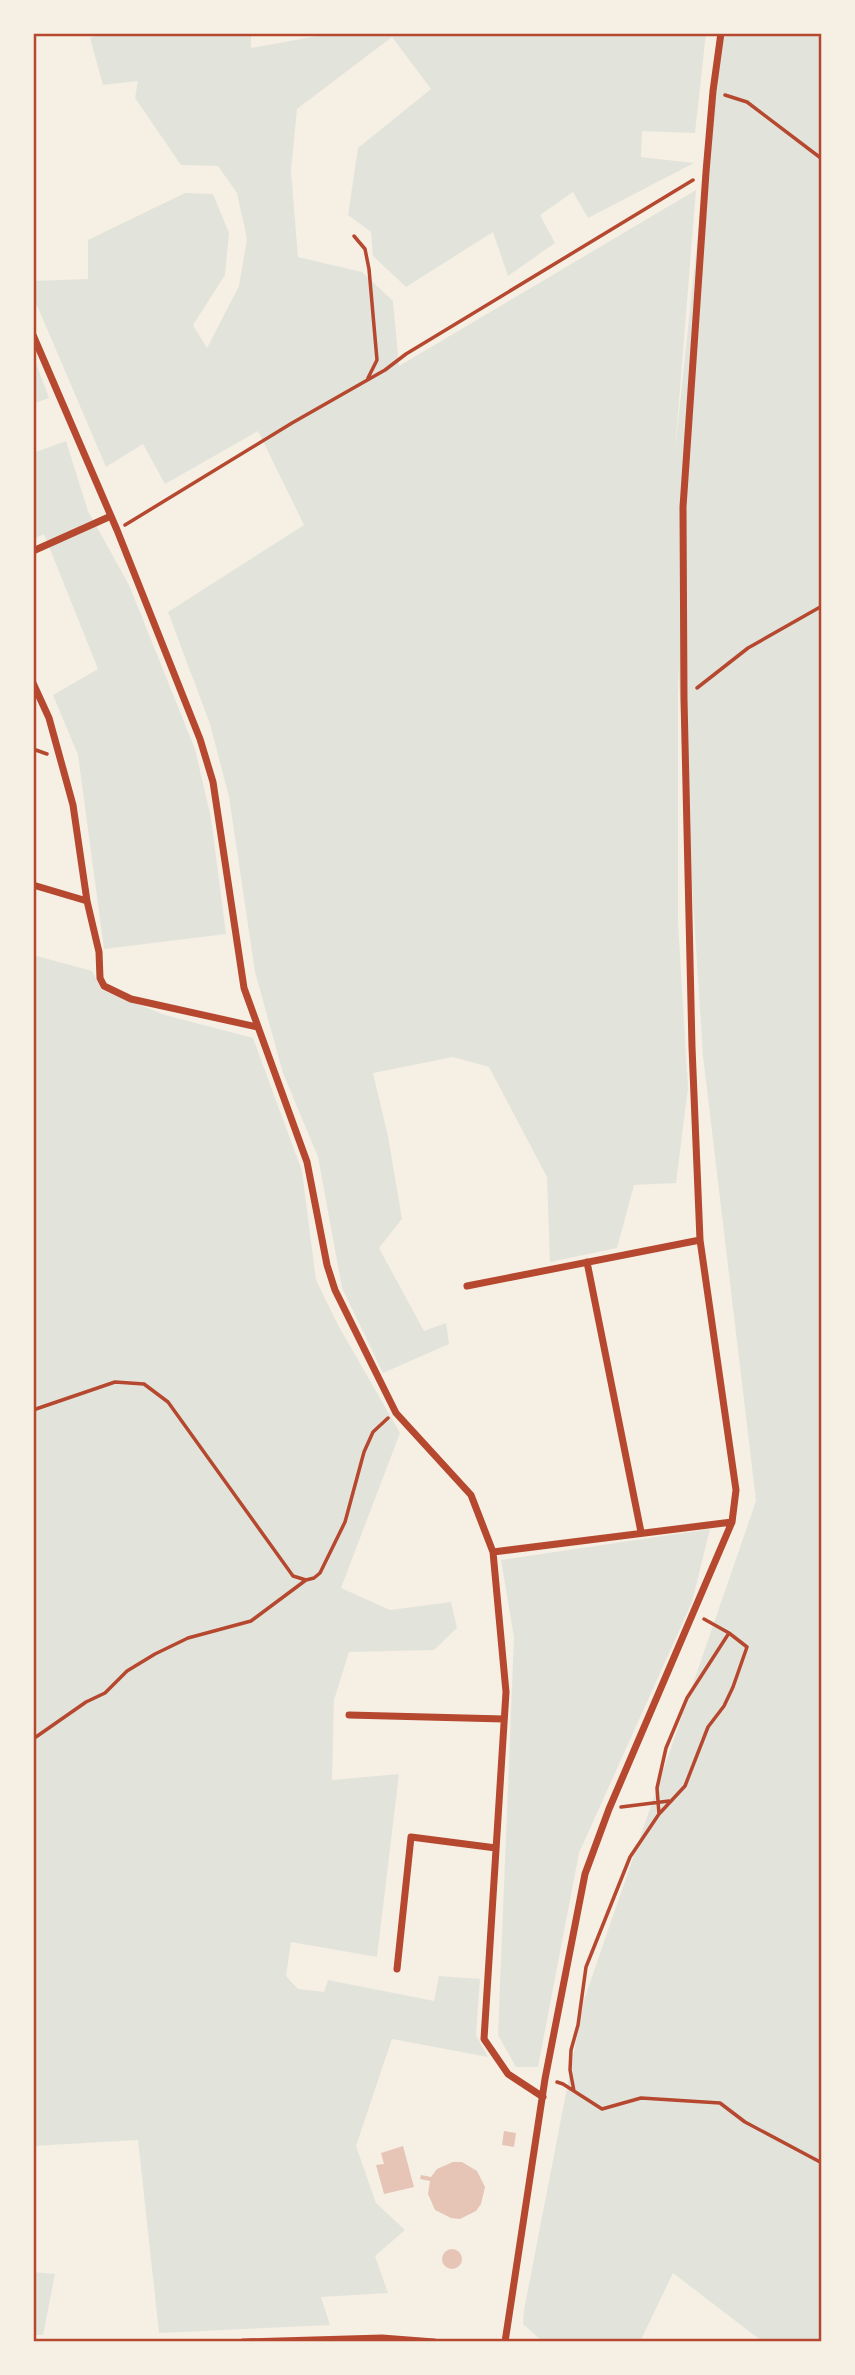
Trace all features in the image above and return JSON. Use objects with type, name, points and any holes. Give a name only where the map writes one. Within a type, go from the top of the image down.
[{"type":"street","points":[[505,2342],[545,2079],[585,1874],[609,1809],[732,1522],[736,1490],[700,1240],[692,1047],[684,699],[683,507],[706,172],[721,33]]},
{"type":"street","points":[[33,335],[117,530],[201,739],[213,782],[244,988],[307,1162],[327,1265],[335,1290],[396,1413],[471,1495],[493,1552],[506,1692],[484,2039],[508,2074],[543,2097]]},
{"type":"street","points":[[33,551],[111,516]]},
{"type":"street","points":[[33,683],[49,718],[73,805],[87,901],[100,952],[100,978],[104,986],[131,999],[257,1027]]},
{"type":"street","points":[[33,885],[87,901]]},
{"type":"street","points":[[467,1286],[700,1240]]},
{"type":"street","points":[[587,1262],[641,1532]]},
{"type":"street","points":[[493,1552],[732,1522]]},
{"type":"street","points":[[349,1715],[504,1719]]},
{"type":"street","points":[[397,1969],[411,1837],[496,1848]]},
{"type":"street","points":[[243,2342],[382,2338],[434,2342]]},
{"type":"path","points":[[713,91],[747,102],[822,159]]},
{"type":"path","points":[[117,530],[706,172]]},
{"type":"path","points":[[354,236],[365,249],[370,280],[377,360],[367,380]]},
{"type":"path","points":[[684,699],[748,648],[822,606]]},
{"type":"path","points":[[33,1410],[115,1382],[144,1384],[168,1402],[293,1576],[306,1580]]},
{"type":"path","points":[[33,1739],[86,1702],[106,1693],[128,1671],[155,1654],[188,1638],[251,1620],[320,1573],[345,1522],[364,1452],[373,1432],[396,1413]]},
{"type":"path","points":[[574,2091],[570,2050],[578,2025],[586,1967],[630,1857],[659,1814],[685,1786],[708,1727],[724,1706],[742,1667],[747,1647],[694,1613]]},
{"type":"path","points":[[659,1814],[657,1788],[666,1748],[687,1698],[729,1633]]},
{"type":"path","points":[[609,1809],[672,1801]]},
{"type":"path","points":[[545,2079],[564,2084],[602,2109],[641,2098],[720,2103],[745,2122],[822,2164]]},
{"type":"shaded area","points":[[105,33],[251,33],[251,48],[334,33],[706,33],[695,133],[642,131],[641,157],[694,163],[588,218],[573,192],[540,215],[555,243],[508,276],[493,232],[406,287],[373,256],[371,232],[348,215],[358,148],[431,89],[392,37],[297,109],[291,171],[298,257],[362,272],[393,301],[399,366],[696,190],[675,451],[717,33],[822,33],[822,2342],[763,2342],[673,2273],[640,2342],[543,2342],[523,2324],[584,2000],[756,1501],[703,1056],[678,667],[678,923],[688,1088],[676,1183],[634,1185],[617,1248],[550,1262],[547,1177],[489,1067],[453,1057],[373,1073],[388,1136],[402,1219],[379,1248],[424,1331],[446,1323],[449,1344],[383,1373],[342,1288],[318,1157],[283,1073],[255,972],[229,797],[210,724],[168,612],[304,525],[258,431],[165,484],[143,444],[106,467],[33,296],[33,281],[88,279],[88,240],[185,193],[213,194],[229,233],[225,275],[193,325],[207,348],[239,286],[247,239],[237,193],[218,166],[181,165],[135,98],[138,81],[103,85],[90,38]]},
{"type":"shaded area","points":[[33,355],[49,398],[33,404]]},
{"type":"shaded area","points":[[66,441],[88,511],[129,585],[195,749],[211,818],[226,934],[104,949],[78,755],[53,695],[98,669],[44,534],[33,539],[33,453]]},
{"type":"shaded area","points":[[33,955],[92,971],[102,990],[165,1015],[253,1038],[302,1171],[316,1280],[338,1325],[400,1433],[341,1588],[390,1610],[451,1602],[457,1628],[434,1650],[349,1652],[334,1700],[332,1780],[399,1774],[377,1957],[291,1942],[286,1976],[298,1989],[324,1992],[328,1980],[434,2001],[439,1976],[480,1979],[476,2035],[488,2057],[392,2039],[356,2146],[376,2203],[405,2230],[375,2256],[388,2293],[321,2297],[330,2325],[159,2333],[138,2140],[33,2146]]},
{"type":"shaded area","points":[[710,1529],[692,1602],[579,1853],[538,2067],[516,2067],[498,2035],[514,1637],[501,1560]]},
{"type":"shaded area","points":[[33,2272],[55,2274],[43,2335],[33,2335]]},
{"type":"building","points":[[504,2131],[516,2133],[514,2147],[502,2145]]},
{"type":"building","points":[[403,2146],[414,2187],[384,2194],[376,2165],[384,2164],[381,2153]]},
{"type":"building","points":[[453,2162],[462,2162],[477,2171],[485,2187],[481,2204],[476,2211],[460,2219],[451,2218],[435,2210],[428,2194],[430,2181],[420,2179],[421,2175],[431,2177],[437,2169]]},
{"type":"building","points":[[452,2249],[459,2252],[462,2259],[459,2266],[452,2269],[445,2266],[442,2259],[445,2252]]}]
